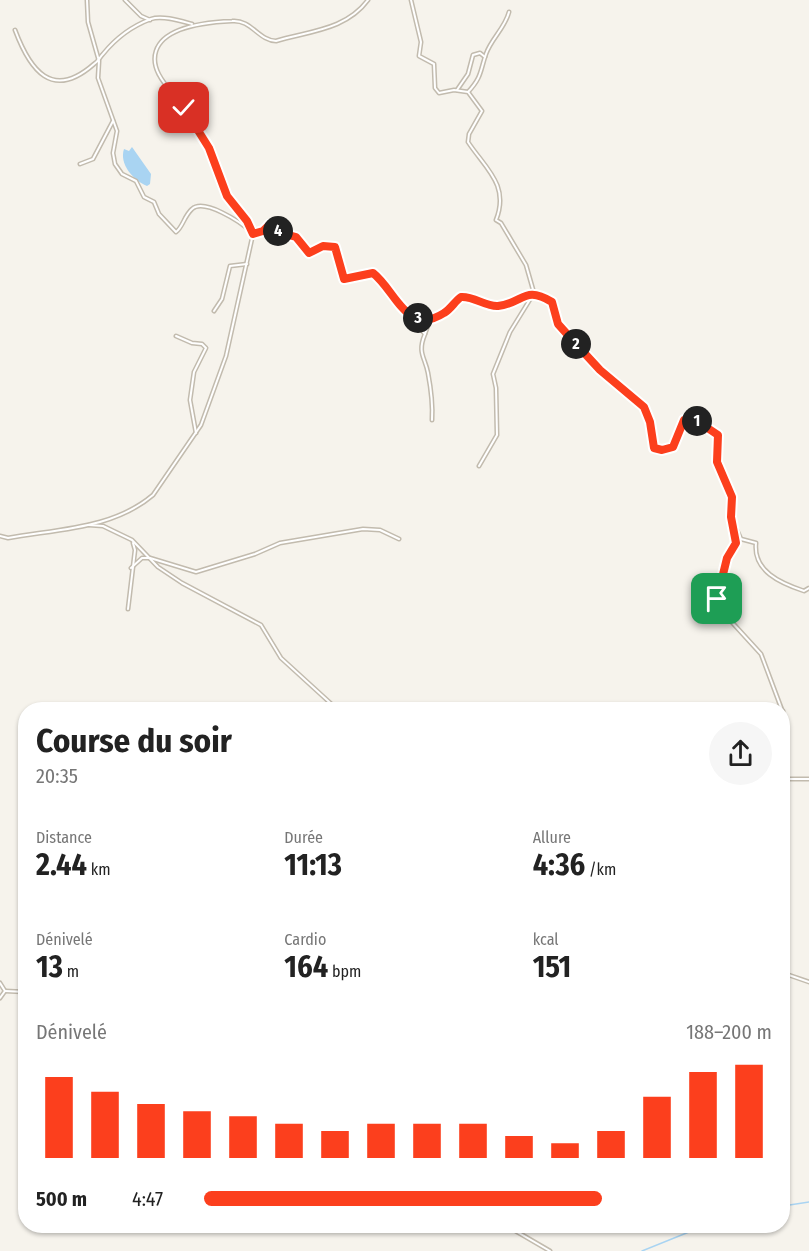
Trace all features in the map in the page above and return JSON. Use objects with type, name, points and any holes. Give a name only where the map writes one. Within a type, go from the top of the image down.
[{"type":"street","points":[[87,0],[88,22],[99,61],[98,78],[117,131],[113,153],[115,164],[122,174],[136,181],[144,197],[154,202],[159,214],[176,232],[186,214],[195,206],[203,205],[241,222],[253,234]]},
{"type":"street","points":[[125,0],[141,16],[150,20],[192,24],[241,21],[266,39],[276,41],[335,25],[351,18],[368,0]]},
{"type":"street","points":[[411,0],[421,42],[419,56],[434,64],[435,88],[439,93],[457,90],[468,92],[482,111],[469,134],[468,142],[493,172],[499,191],[500,212],[496,220],[501,223],[526,265],[534,293],[510,332],[493,374],[496,388],[497,435],[479,466]]},
{"type":"street","points":[[468,92],[482,73],[485,57],[509,12]]},
{"type":"street","points":[[15,30],[28,62],[45,76],[64,81],[99,61],[119,37],[150,20]]},
{"type":"street","points":[[0,536],[8,537],[109,520],[129,513],[153,495],[196,432],[226,356],[253,234],[247,221],[222,188],[212,156],[200,132],[156,68],[155,53],[158,46],[192,24]]},
{"type":"street","points":[[457,90],[468,74],[472,55],[480,53],[485,57]]},
{"type":"street","points":[[80,164],[93,159],[113,121]]},
{"type":"street","points":[[253,234],[263,231],[269,225],[281,233],[296,237],[309,253],[323,246],[335,247],[344,279],[373,273],[425,333]]},
{"type":"street","points":[[214,311],[222,299],[230,266],[247,264]]},
{"type":"street","points":[[432,420],[433,396],[421,354],[421,343],[430,320],[447,311],[461,297],[469,296],[498,306],[534,293],[552,302],[558,324],[600,370],[644,407],[650,422],[654,448],[662,450],[673,447],[684,420],[694,419],[718,435],[717,462],[732,497],[731,517],[736,543],[727,558],[717,599],[729,619],[761,654],[780,702]]},
{"type":"street","points":[[410,315],[430,320]]},
{"type":"street","points":[[176,336],[192,343],[202,344],[206,348],[194,372],[190,400],[196,432]]},
{"type":"street","points":[[109,520],[109,527],[113,530]]},
{"type":"street","points":[[86,525],[103,526],[132,540],[158,567],[182,583],[261,625],[281,658],[329,702]]},
{"type":"street","points":[[131,568],[142,558],[150,558],[196,572],[280,543],[363,529],[380,530],[399,539]]},
{"type":"street","points":[[735,530],[741,539],[756,543],[755,555],[769,576],[804,591],[809,588]]},
{"type":"street","points":[[128,609],[131,568],[135,550],[132,540]]},
{"type":"street","points":[[790,778],[809,779]]},
{"type":"street","points":[[790,975],[809,982]]},
{"type":"street","points":[[0,983],[5,991]]},
{"type":"street","points":[[5,991],[18,992]]},
{"type":"street","points":[[0,998],[5,991]]},
{"type":"street","points":[[519,1233],[550,1251]]},
{"type":"water","points":[[132,147],[151,174],[150,184],[147,186],[132,176],[125,166],[124,149],[129,151]]},
{"type":"waterway","points":[[790,1205],[809,1202]]},
{"type":"waterway","points":[[642,1251],[687,1233]]},
{"type":"route","points":[[184,108],[209,148],[222,188],[244,216],[253,234],[272,225],[281,233],[296,237],[305,251],[309,253],[327,245],[335,247],[344,279],[373,273],[410,315],[423,320],[430,320],[447,311],[461,297],[469,296],[498,306],[534,293],[540,295],[552,302],[558,324],[585,354],[600,370],[615,380],[644,407],[650,422],[654,448],[668,450],[673,447],[684,420],[694,419],[718,435],[717,462],[720,474],[732,497],[731,517],[736,543],[733,552],[727,558],[717,599]]}]
